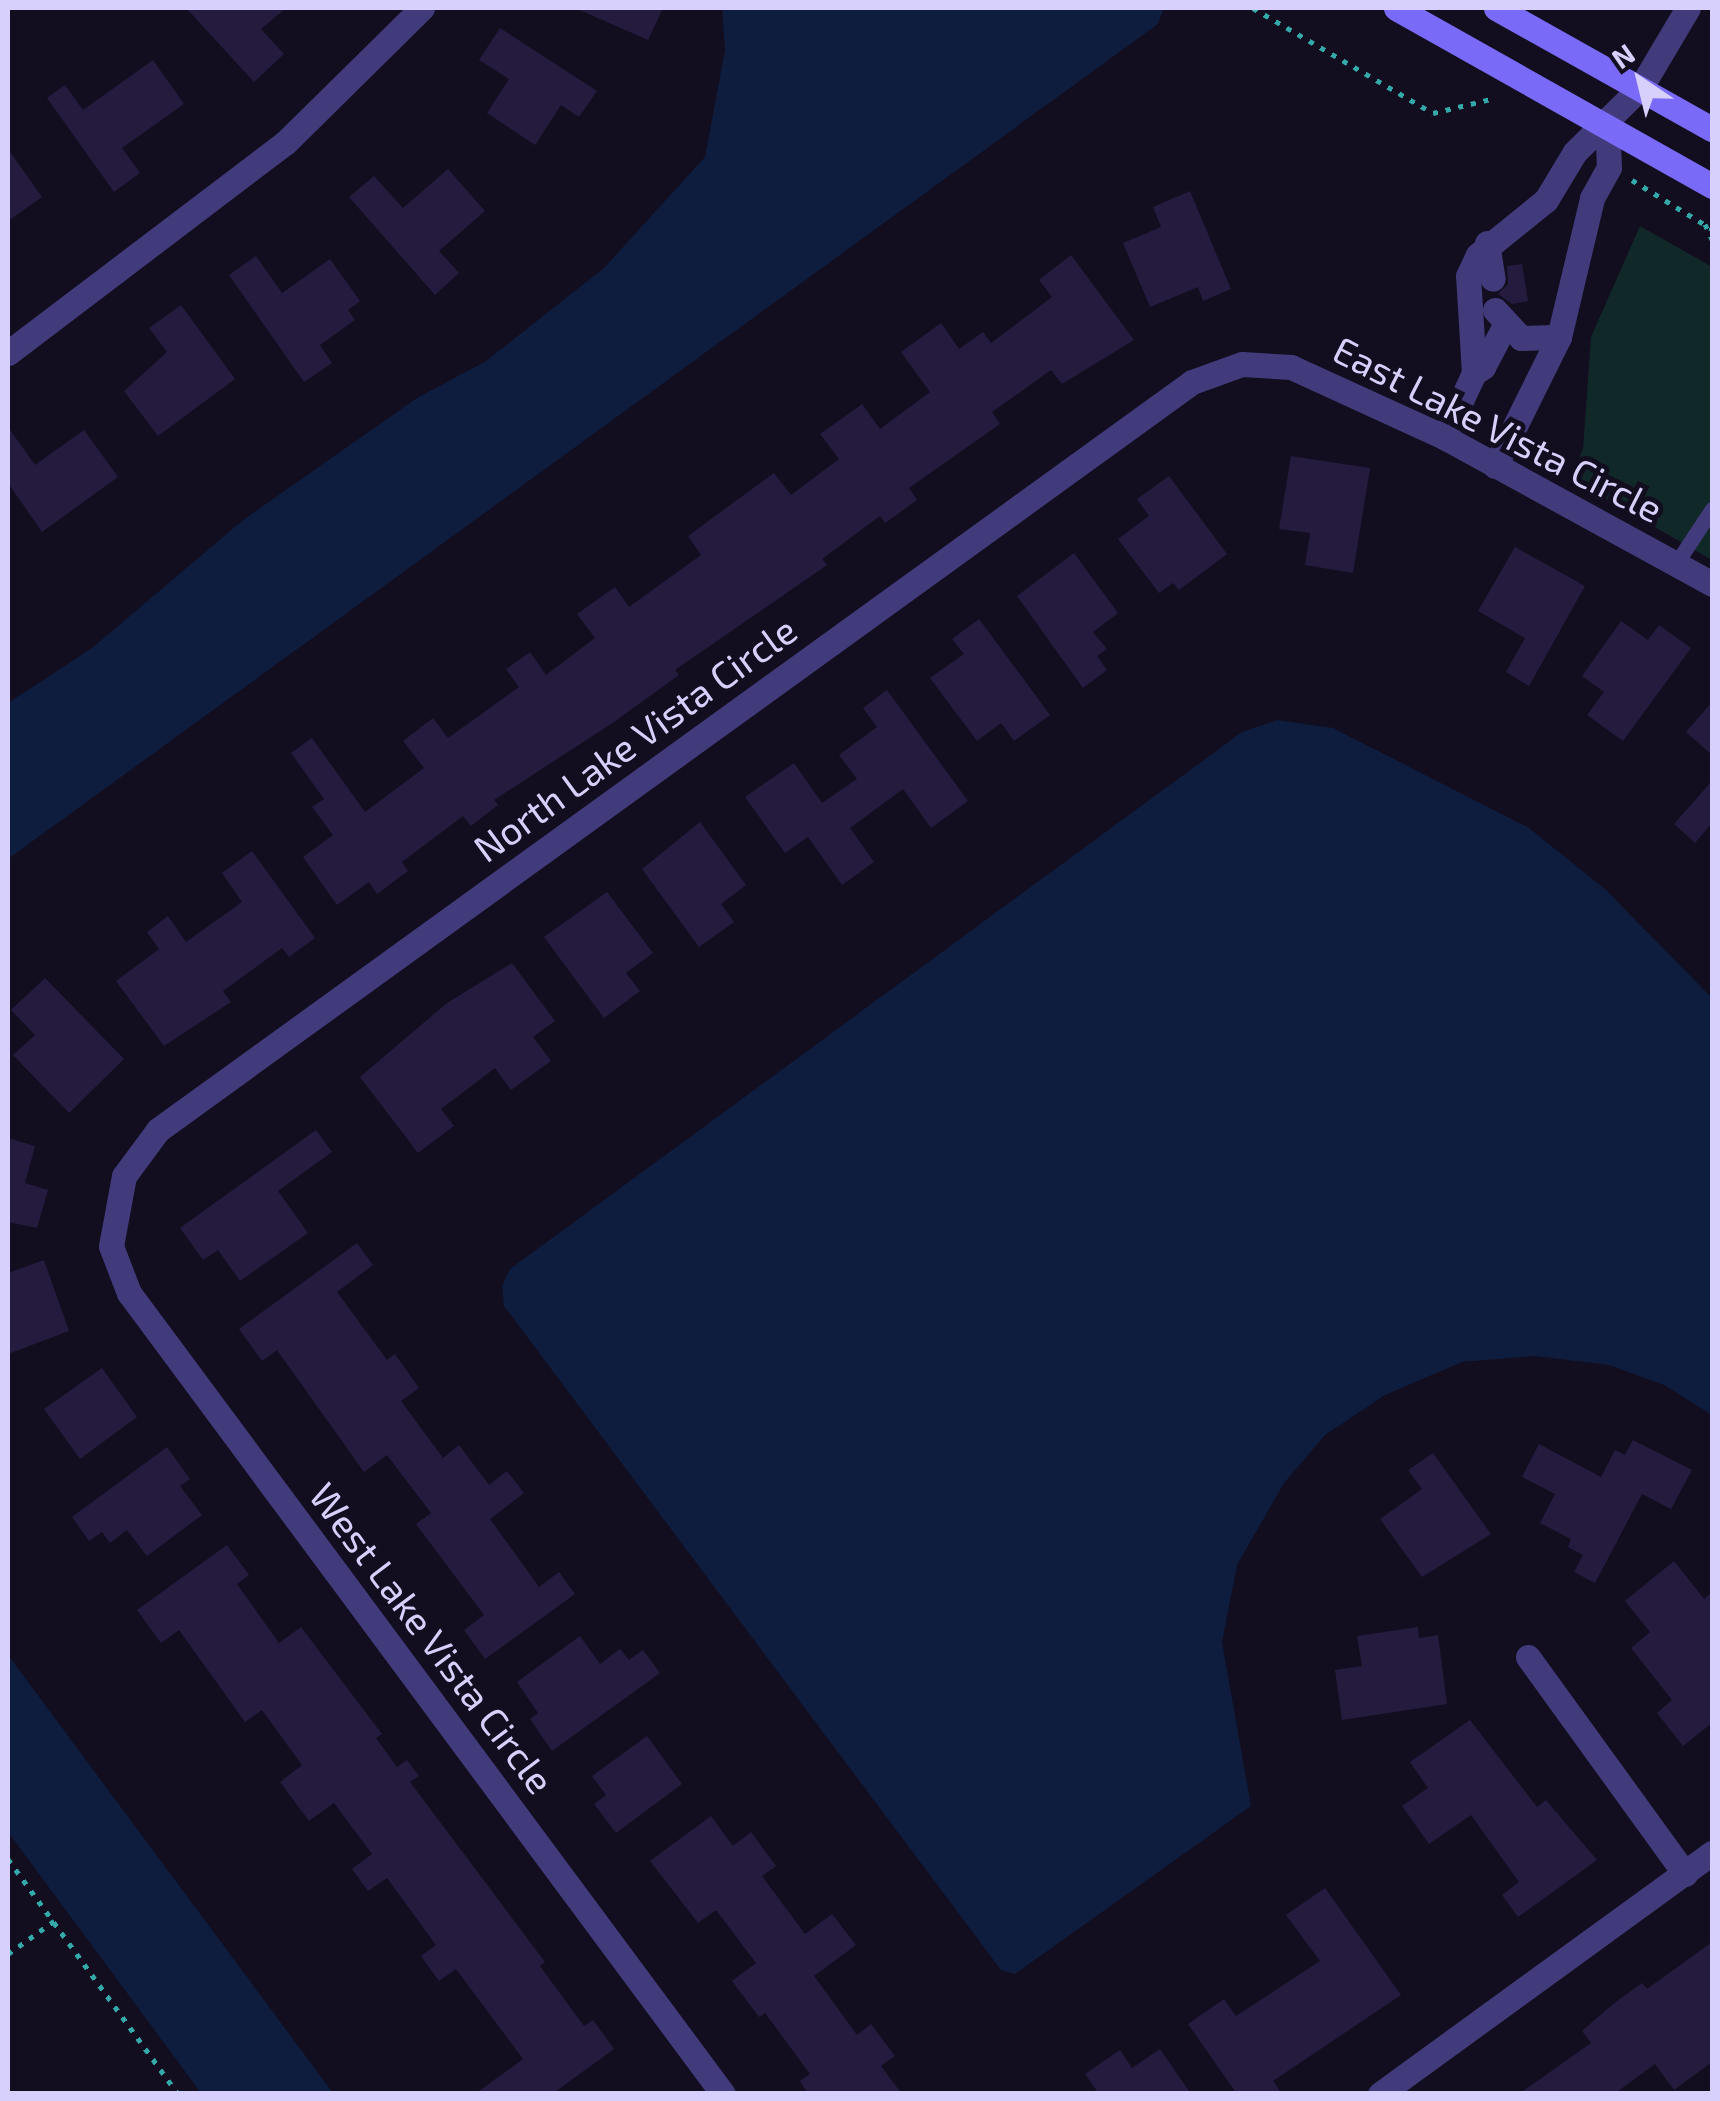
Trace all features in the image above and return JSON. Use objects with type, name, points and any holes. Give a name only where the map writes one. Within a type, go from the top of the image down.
[{"type":"main road","points":[[1396,8],[1607,122],[1712,186]]},
{"type":"main road","points":[[1496,8],[1712,129]]},
{"type":"street","points":[[8,353],[286,142],[422,8]]},
{"type":"street","points":[[1444,437],[1474,372],[1468,276],[1487,244],[1546,200],[1576,152],[1641,87],[1688,8]]},
{"type":"street","points":[[1495,466],[1559,337],[1592,198],[1608,167],[1607,122]]},
{"type":"street","points":[[1487,244],[1493,278]]},
{"type":"street","points":[[1474,372],[1484,367],[1500,319],[1521,338],[1559,337]]},
{"type":"street","name":"East Lake Vista Circle","points":[[1242,364],[1291,367],[1444,437],[1712,584]]},
{"type":"street","name":"North Lake Vista Circle","points":[[112,1215],[124,1176],[158,1130],[1192,382],[1242,364]]},
{"type":"street","name":"West Lake Vista Circle","points":[[112,1215],[110,1246],[129,1293],[723,2094]]},
{"type":"street","points":[[1528,1656],[1685,1874]]},
{"type":"street","points":[[1380,2094],[1712,1853]]},
{"type":"lane","points":[[1677,562],[1712,510]]},
{"type":"path","points":[[1253,8],[1433,113],[1491,100]]},
{"type":"path","points":[[1632,180],[1712,229]]},
{"type":"path","points":[[1704,221],[1712,239]]},
{"type":"path","points":[[8,1858],[178,2094]]},
{"type":"path","points":[[8,1954],[54,1921]]},
{"type":"green space","points":[[1640,226],[1712,267],[1712,560],[1570,478],[1583,449],[1591,337]]},
{"type":"water","points":[[722,8],[1164,8],[1158,24],[8,859],[8,703],[92,648],[243,520],[417,398],[486,361],[604,268],[705,157],[725,50]]},
{"type":"water","points":[[1277,720],[1333,728],[1529,828],[1606,890],[1712,998],[1712,1415],[1664,1385],[1609,1365],[1535,1356],[1462,1362],[1385,1395],[1325,1435],[1284,1483],[1237,1565],[1222,1642],[1251,1806],[1015,1974],[1001,1970],[504,1306],[502,1286],[510,1269],[1242,732]]},
{"type":"water","points":[[8,1655],[333,2093],[201,2093],[8,1832]]},
{"type":"building","points":[[186,8],[286,8],[261,29],[284,54],[254,82]]},
{"type":"building","points":[[575,8],[663,8],[648,40]]},
{"type":"building","points":[[500,28],[597,91],[579,117],[561,105],[535,145],[487,113],[509,79],[479,60]]},
{"type":"building","points":[[153,60],[184,104],[122,148],[140,173],[114,192],[47,98],[65,85],[83,110]]},
{"type":"building","points":[[8,149],[42,197],[8,221]]},
{"type":"building","points":[[448,169],[485,211],[439,251],[459,273],[435,295],[349,197],[374,176],[403,208]]},
{"type":"building","points":[[1190,191],[1231,289],[1203,301],[1198,287],[1150,307],[1123,243],[1161,227],[1153,207]]},
{"type":"building","points":[[1071,255],[1134,340],[1062,384],[1051,370],[992,412],[1000,424],[909,488],[917,500],[885,523],[880,516],[822,559],[827,565],[675,670],[679,675],[614,722],[494,800],[498,805],[471,826],[463,816],[402,862],[408,871],[377,894],[369,882],[337,905],[303,857],[333,835],[312,807],[324,799],[291,753],[312,738],[365,812],[424,768],[403,741],[433,718],[448,738],[519,687],[506,669],[530,652],[546,675],[595,638],[577,614],[615,587],[629,607],[701,555],[688,536],[774,473],[791,495],[839,459],[820,434],[862,404],[880,429],[930,392],[901,352],[941,323],[959,349],[983,332],[991,343],[1052,297],[1039,280]]},
{"type":"building","points":[[256,256],[282,293],[330,259],[360,301],[348,310],[355,320],[320,345],[332,363],[304,382],[229,275]]},
{"type":"building","points":[[1522,264],[1528,301],[1512,304],[1498,294],[1508,284],[1507,266]]},
{"type":"building","points":[[181,305],[235,379],[158,436],[124,391],[167,352],[149,328]]},
{"type":"building","points":[[8,427],[35,465],[84,430],[118,477],[42,532],[8,483]]},
{"type":"building","points":[[1291,456],[1370,468],[1353,573],[1305,565],[1310,533],[1279,529]]},
{"type":"building","points":[[1169,476],[1227,554],[1179,590],[1173,583],[1159,593],[1118,539],[1149,516],[1137,499]]},
{"type":"building","points":[[1515,547],[1585,586],[1529,686],[1506,672],[1525,638],[1478,611]]},
{"type":"building","points":[[1074,553],[1118,613],[1093,632],[1107,649],[1097,656],[1107,670],[1083,688],[1017,596]]},
{"type":"building","points":[[979,619],[1050,715],[1014,741],[1001,723],[977,741],[930,678],[964,654],[952,639]]},
{"type":"building","points":[[1621,621],[1648,640],[1659,625],[1691,648],[1623,741],[1587,715],[1604,692],[1582,676]]},
{"type":"building","points":[[887,690],[968,801],[931,828],[903,789],[850,828],[874,862],[842,885],[808,837],[785,853],[745,797],[794,763],[822,803],[857,779],[839,755],[877,727],[863,708]]},
{"type":"building","points":[[1712,702],[1712,755],[1686,732]]},
{"type":"building","points":[[1712,781],[1712,823],[1695,843],[1674,824]]},
{"type":"building","points":[[700,822],[746,885],[721,904],[734,922],[699,947],[642,869]]},
{"type":"building","points":[[252,851],[315,938],[289,957],[282,948],[223,991],[231,1002],[164,1046],[116,981],[159,949],[147,932],[168,916],[186,942],[242,902],[222,873]]},
{"type":"building","points":[[607,892],[653,953],[626,973],[640,991],[604,1018],[544,937]]},
{"type":"building","points":[[512,963],[555,1021],[533,1037],[551,1061],[511,1090],[495,1068],[441,1109],[454,1126],[418,1153],[360,1077],[447,1003]]},
{"type":"building","points":[[45,978],[124,1059],[69,1113],[13,1055],[35,1035],[11,1010]]},
{"type":"building","points":[[316,1130],[332,1152],[278,1191],[308,1233],[240,1281],[218,1250],[203,1260],[180,1228]]},
{"type":"building","points":[[8,1138],[35,1146],[25,1183],[48,1190],[37,1228],[8,1222]]},
{"type":"building","points":[[357,1243],[373,1265],[337,1292],[387,1360],[395,1354],[419,1388],[401,1401],[443,1458],[459,1445],[489,1485],[507,1471],[524,1493],[490,1519],[539,1587],[559,1572],[575,1594],[485,1659],[464,1630],[484,1615],[416,1524],[431,1513],[387,1455],[364,1472],[277,1350],[262,1361],[239,1329]]},
{"type":"building","points":[[44,1260],[69,1331],[8,1354],[8,1273]]},
{"type":"building","points":[[102,1368],[137,1417],[80,1459],[44,1409]]},
{"type":"building","points":[[1633,1440],[1692,1470],[1671,1509],[1642,1494],[1595,1583],[1574,1572],[1583,1555],[1568,1547],[1571,1539],[1540,1523],[1555,1494],[1522,1477],[1539,1444],[1601,1477],[1615,1450],[1625,1455]]},
{"type":"building","points":[[167,1447],[190,1479],[180,1486],[202,1515],[147,1556],[127,1530],[110,1543],[102,1532],[89,1541],[72,1517]]},
{"type":"building","points":[[1433,1453],[1491,1534],[1422,1577],[1380,1519],[1422,1489],[1408,1470]]},
{"type":"building","points":[[227,1545],[249,1575],[237,1584],[279,1643],[301,1627],[382,1734],[376,1738],[397,1767],[407,1760],[419,1776],[410,1782],[545,1962],[540,1966],[584,2026],[593,2020],[614,2049],[552,2094],[475,2094],[523,2059],[456,1969],[439,1981],[421,1956],[436,1945],[387,1878],[368,1891],[352,1869],[372,1854],[334,1803],[309,1821],[280,1782],[302,1765],[262,1710],[245,1722],[179,1630],[161,1643],[137,1610]]},
{"type":"building","points":[[1674,1561],[1704,1599],[1712,1592],[1712,1723],[1683,1746],[1657,1713],[1672,1700],[1631,1648],[1650,1632],[1625,1601]]},
{"type":"building","points":[[1418,1627],[1419,1638],[1438,1635],[1447,1704],[1342,1720],[1335,1670],[1362,1666],[1357,1636]]},
{"type":"building","points":[[580,1636],[600,1664],[620,1649],[629,1660],[643,1650],[660,1673],[552,1751],[530,1719],[538,1713],[517,1682]]},
{"type":"building","points":[[1470,1720],[1537,1807],[1546,1800],[1597,1860],[1518,1917],[1502,1895],[1519,1882],[1471,1815],[1429,1844],[1402,1806],[1428,1788],[1410,1762]]},
{"type":"building","points":[[647,1736],[682,1784],[616,1833],[594,1804],[606,1795],[592,1776]]},
{"type":"building","points":[[711,1816],[733,1846],[751,1832],[776,1866],[762,1876],[805,1934],[832,1914],[856,1945],[814,1976],[857,2035],[871,2024],[895,2056],[881,2066],[902,2094],[808,2094],[800,2081],[810,2074],[765,2013],[759,2017],[732,1981],[756,1963],[716,1910],[698,1923],[650,1861]]},
{"type":"building","points":[[1325,1888],[1401,1995],[1273,2081],[1282,2094],[1237,2094],[1188,2024],[1224,1999],[1236,2016],[1320,1961],[1286,1915]]},
{"type":"building","points":[[1712,1942],[1712,2062],[1674,2090],[1655,2064],[1614,2094],[1519,2094],[1591,2043],[1582,2031],[1613,2004],[1642,1983],[1647,1989]]},
{"type":"building","points":[[1160,2049],[1191,2094],[1099,2094],[1085,2074],[1120,2050],[1132,2068]]}]
